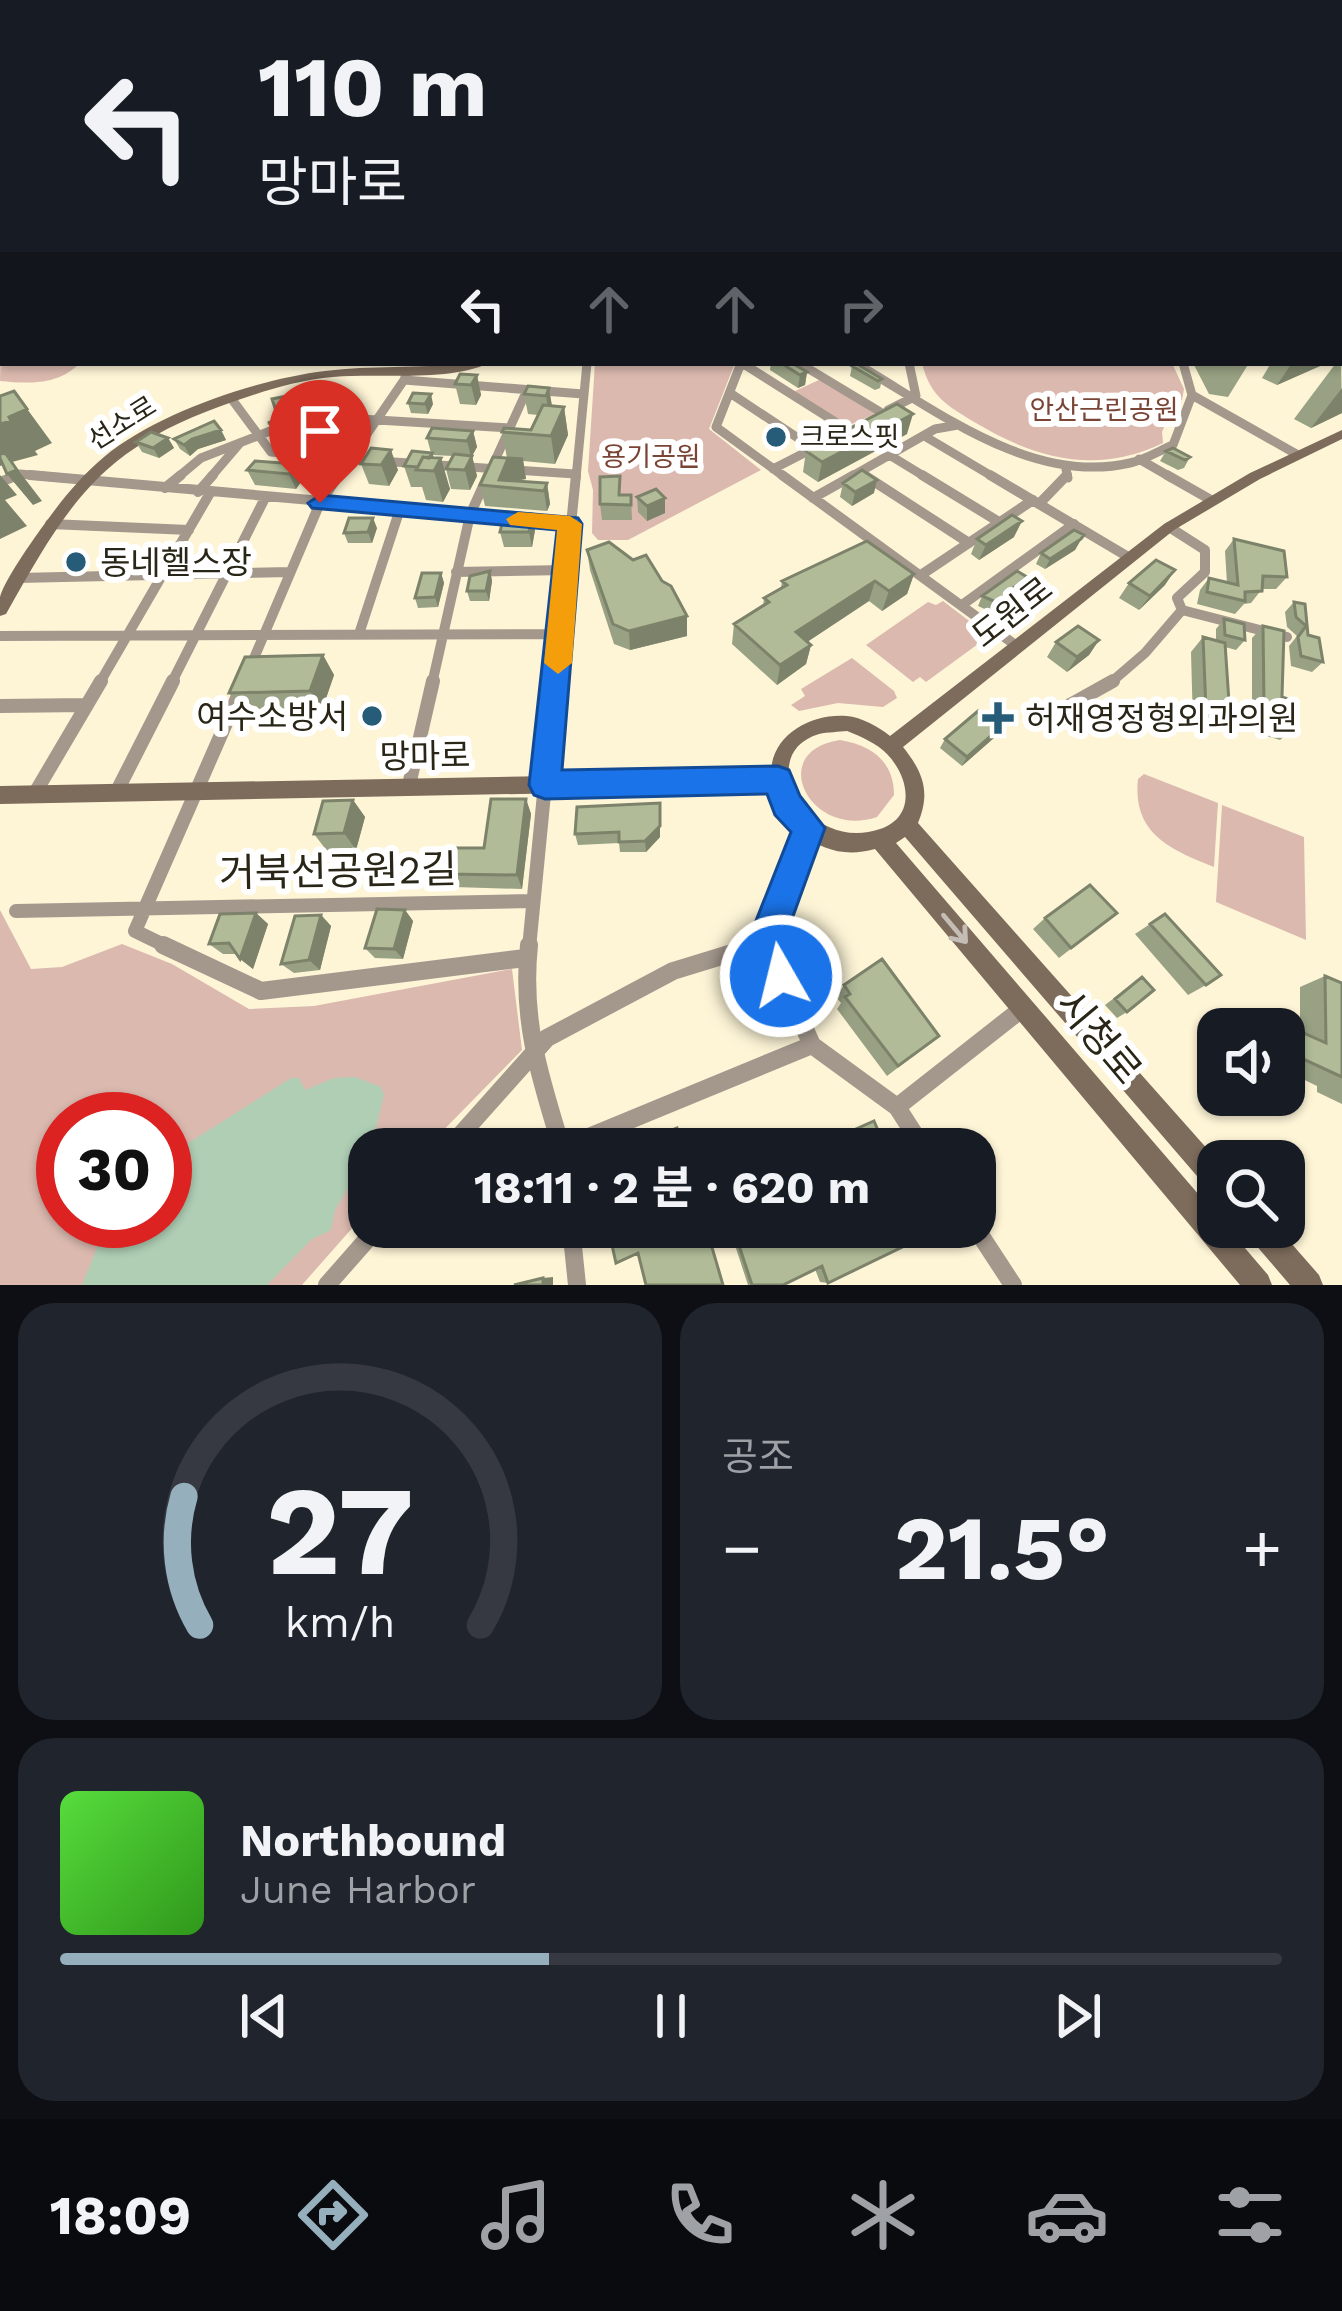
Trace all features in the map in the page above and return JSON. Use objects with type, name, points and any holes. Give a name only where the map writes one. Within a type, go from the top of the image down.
[{"type":"street","name":"선소로","points":[[0,610],[81,481],[133,438],[231,398],[315,376],[405,377],[469,366]]},
{"type":"street","points":[[556,1128],[534,1057],[524,996],[525,958],[587,366]]},
{"type":"street","points":[[741,366],[716,427],[1018,646]]},
{"type":"street","points":[[747,366],[848,430]]},
{"type":"street","points":[[806,366],[882,413]]},
{"type":"street","points":[[861,366],[1014,452],[1065,465],[1103,466],[1139,459],[1173,445],[1192,395],[1184,366]]},
{"type":"street","points":[[908,366],[916,396]]},
{"type":"street","points":[[448,384],[446,377],[460,368]]},
{"type":"street","points":[[405,377],[583,394]]},
{"type":"street","name":"거북선공원2길","points":[[146,907],[320,503],[405,377]]},
{"type":"street","points":[[409,785],[470,515],[527,390]]},
{"type":"street","points":[[730,393],[813,448]]},
{"type":"street","points":[[1192,395],[1298,455]]},
{"type":"street","points":[[773,469],[916,396]]},
{"type":"street","points":[[231,398],[271,452],[575,474]]},
{"type":"street","points":[[322,416],[510,428]]},
{"type":"street","points":[[164,488],[185,467],[294,423]]},
{"type":"street","points":[[813,498],[946,425],[965,426]]},
{"type":"street","name":"도원로","points":[[893,744],[1168,527],[1342,434]]},
{"type":"street","points":[[926,437],[1130,558]]},
{"type":"street","points":[[35,793],[189,530],[204,492],[242,441]]},
{"type":"street","points":[[892,455],[999,522]]},
{"type":"street","points":[[1139,459],[1211,500]]},
{"type":"street","points":[[920,575],[1068,479],[1065,465]]},
{"type":"street","points":[[860,472],[969,543]]},
{"type":"street","points":[[0,482],[20,474],[570,524]]},
{"type":"street","points":[[117,791],[265,498]]},
{"type":"street","points":[[359,634],[400,509]]},
{"type":"street","points":[[50,524],[189,530]]},
{"type":"street","points":[[962,605],[1074,524]]},
{"type":"street","points":[[1168,527],[1206,552],[1205,572],[1177,598],[1182,610]]},
{"type":"street","points":[[456,572],[567,570]]},
{"type":"street","points":[[18,578],[290,572]]},
{"type":"street","points":[[1182,610],[1287,638]]},
{"type":"street","points":[[1070,705],[1122,677],[1182,610]]},
{"type":"street","points":[[0,636],[561,634]]},
{"type":"street","points":[[0,706],[86,705]]},
{"type":"street","points":[[848,723],[893,744],[916,783],[905,823],[880,840],[844,842],[809,828],[787,804],[778,780],[780,760],[788,744],[817,725],[848,723]]},
{"type":"street","name":"망마로","points":[[0,795],[778,780]]},
{"type":"street","name":"시청로","points":[[905,823],[1197,1157]]},
{"type":"street","points":[[809,828],[766,941],[812,1045],[897,1107],[910,1128]]},
{"type":"street","name":"시청로","points":[[880,840],[1258,1285]]},
{"type":"street","name":"거북선공원2길","points":[[16,910],[531,901]]},
{"type":"street","points":[[146,907],[135,931],[261,992],[338,986],[525,958]]},
{"type":"street","points":[[468,1128],[548,1038],[673,971],[766,941]]},
{"type":"street","points":[[897,1107],[1023,1008]]},
{"type":"street","points":[[611,1128],[812,1045]]},
{"type":"street","points":[[327,1285],[360,1248]]},
{"type":"street","points":[[574,1248],[578,1285]]},
{"type":"street","points":[[989,1248],[1013,1285]]},
{"type":"street","points":[[1276,1248],[1309,1285]]},
{"type":"green space","points":[[0,366],[77,366],[53,379],[0,381]]},
{"type":"green space","name":"용기공원","points":[[595,366],[734,366],[709,429],[761,470],[628,540],[598,540],[592,533],[593,490],[588,471]]},
{"type":"green space","name":"안산근린공원","points":[[923,366],[1173,366],[1184,389],[1162,432],[1163,443],[1138,453],[1091,460],[1044,454],[999,436],[942,399]]},
{"type":"green space","points":[[821,379],[875,414],[847,426],[793,392]]},
{"type":"green space","points":[[943,601],[989,636],[926,682],[920,677],[913,682],[866,645],[928,602]]},
{"type":"green space","points":[[852,658],[897,698],[883,707],[838,703],[799,711],[791,705],[805,696],[801,689]]},
{"type":"green space","points":[[840,740],[871,751],[890,773],[894,795],[877,817],[853,821],[832,816],[805,791],[801,775],[805,760],[817,747]]},
{"type":"green space","points":[[1144,774],[1218,803],[1214,867],[1169,846],[1148,827],[1138,798],[1138,779]]},
{"type":"green space","points":[[1222,805],[1304,837],[1306,940],[1216,902]]},
{"type":"green space","points":[[0,910],[31,969],[62,967],[122,944],[172,964],[249,1009],[314,1006],[512,969],[522,1050],[446,1128],[348,1128],[348,1233],[302,1285],[0,1285]]},
{"type":"shaded area","points":[[355,1077],[381,1087],[384,1095],[376,1128],[348,1128],[348,1188],[335,1210],[331,1230],[312,1239],[267,1285],[82,1285],[97,1248],[192,1248],[192,1141],[291,1078],[299,1078],[305,1090],[334,1078]]},
{"type":"building","points":[[852,366],[882,379],[878,381]]},
{"type":"building","points":[[460,374],[477,375],[471,385],[455,384]]},
{"type":"building","points":[[528,386],[549,388],[546,396],[524,394]]},
{"type":"building","points":[[318,390],[317,397],[276,411],[272,399]]},
{"type":"building","points":[[14,391],[27,409],[0,424],[0,396]]},
{"type":"building","points":[[413,393],[431,394],[425,404],[408,403]]},
{"type":"building","points":[[897,404],[913,414],[822,462],[806,451]]},
{"type":"building","points":[[315,405],[353,407],[338,428],[268,423]]},
{"type":"building","points":[[543,405],[564,407],[551,436],[502,432],[504,428],[531,430]]},
{"type":"building","points":[[214,421],[221,430],[184,445],[174,439]]},
{"type":"building","points":[[432,428],[473,431],[467,441],[427,438]]},
{"type":"building","points":[[151,432],[168,438],[153,448],[136,442]]},
{"type":"building","points":[[371,448],[391,450],[381,465],[361,464]]},
{"type":"building","points":[[1173,448],[1190,457],[1185,460],[1166,451]]},
{"type":"building","points":[[412,451],[432,453],[418,467],[404,466]]},
{"type":"building","points":[[0,453],[6,454],[17,470],[7,474]]},
{"type":"building","points":[[454,454],[472,456],[465,470],[446,469]]},
{"type":"building","points":[[423,457],[441,458],[434,471],[416,470]]},
{"type":"building","points":[[493,457],[523,459],[507,461],[499,480],[547,483],[544,491],[480,485]]},
{"type":"building","points":[[255,461],[296,464],[289,474],[247,470]]},
{"type":"building","points":[[862,470],[877,480],[855,492],[843,483]]},
{"type":"building","points":[[620,476],[619,495],[631,495],[631,505],[600,504],[600,477]]},
{"type":"building","points":[[656,489],[665,498],[647,506],[637,497]]},
{"type":"building","points":[[505,512],[532,514],[529,532],[500,532]]},
{"type":"building","points":[[1012,515],[1022,521],[986,545],[977,539]]},
{"type":"building","points":[[349,518],[373,518],[368,532],[344,533]]},
{"type":"building","points":[[1074,530],[1084,535],[1081,539],[1050,559],[1041,553]]},
{"type":"building","points":[[1234,539],[1284,551],[1287,577],[1263,576],[1262,591],[1245,592],[1245,601],[1207,592],[1209,578],[1238,585]]},
{"type":"building","points":[[867,541],[914,574],[889,591],[875,581],[796,632],[811,645],[780,665],[734,624],[769,602],[764,598],[787,585],[782,581]]},
{"type":"building","points":[[609,542],[633,560],[646,555],[687,616],[629,631],[613,624],[587,550]]},
{"type":"building","points":[[1156,560],[1175,570],[1150,596],[1129,583]]},
{"type":"building","points":[[490,571],[486,591],[467,591],[470,576]]},
{"type":"building","points":[[1017,571],[1027,577],[996,602],[982,596]]},
{"type":"building","points":[[422,573],[441,573],[435,597],[415,598]]},
{"type":"building","points":[[1294,602],[1305,604],[1308,635],[1319,638],[1323,662],[1301,656],[1298,637],[1306,626],[1296,617]]},
{"type":"building","points":[[1224,619],[1244,624],[1245,640],[1225,635]]},
{"type":"building","points":[[1078,626],[1099,640],[1077,657],[1056,642]]},
{"type":"building","points":[[1263,626],[1284,631],[1282,697],[1291,700],[1294,728],[1276,723],[1275,706],[1264,703]]},
{"type":"building","points":[[1203,637],[1225,643],[1230,717],[1206,710]]},
{"type":"building","points":[[323,655],[310,691],[229,693],[245,657]]},
{"type":"building","points":[[978,711],[1000,728],[967,757],[945,739]]},
{"type":"building","points":[[491,799],[526,799],[517,875],[446,874],[451,848],[484,848]]},
{"type":"building","points":[[353,800],[344,833],[314,834],[323,801]]},
{"type":"building","points":[[660,803],[660,826],[645,841],[619,842],[619,832],[575,834],[577,807]]},
{"type":"building","points":[[1090,885],[1117,913],[1071,948],[1045,918]]},
{"type":"building","points":[[377,909],[405,910],[394,949],[365,948]]},
{"type":"building","points":[[256,913],[240,959],[229,943],[209,944],[220,914]]},
{"type":"building","points":[[1165,914],[1221,975],[1206,985],[1150,924]]},
{"type":"building","points":[[321,915],[309,960],[281,964],[295,916]]},
{"type":"building","points":[[882,959],[939,1036],[898,1066],[845,997],[850,994],[844,985]]},
{"type":"building","points":[[1325,976],[1342,983],[1342,1077],[1305,1060],[1305,1034],[1326,1043]]},
{"type":"building","points":[[1142,977],[1154,990],[1127,1012],[1115,999]]},
{"type":"building","points":[[613,1248],[712,1248],[723,1285],[646,1285],[638,1253],[616,1263]]},
{"type":"building","points":[[740,1248],[900,1248],[828,1283],[822,1266],[783,1285],[752,1285]]},
{"type":"building","points":[[543,1278],[543,1285],[514,1285]]},
{"type":"slow traffic","points":[[518,519],[570,524],[558,663]]},
{"type":"place","name":"크로스핏","points":[[776,437]]},
{"type":"place","name":"동네헬스장","points":[[76,562]]},
{"type":"place","name":"여수소방서","points":[[372,716]]},
{"type":"place","name":"허재영정형외과의원","points":[[998,718]]},
{"type":"route","points":[[320,503],[570,524],[545,785],[778,780],[787,804],[809,828],[766,941],[781,976]]}]
